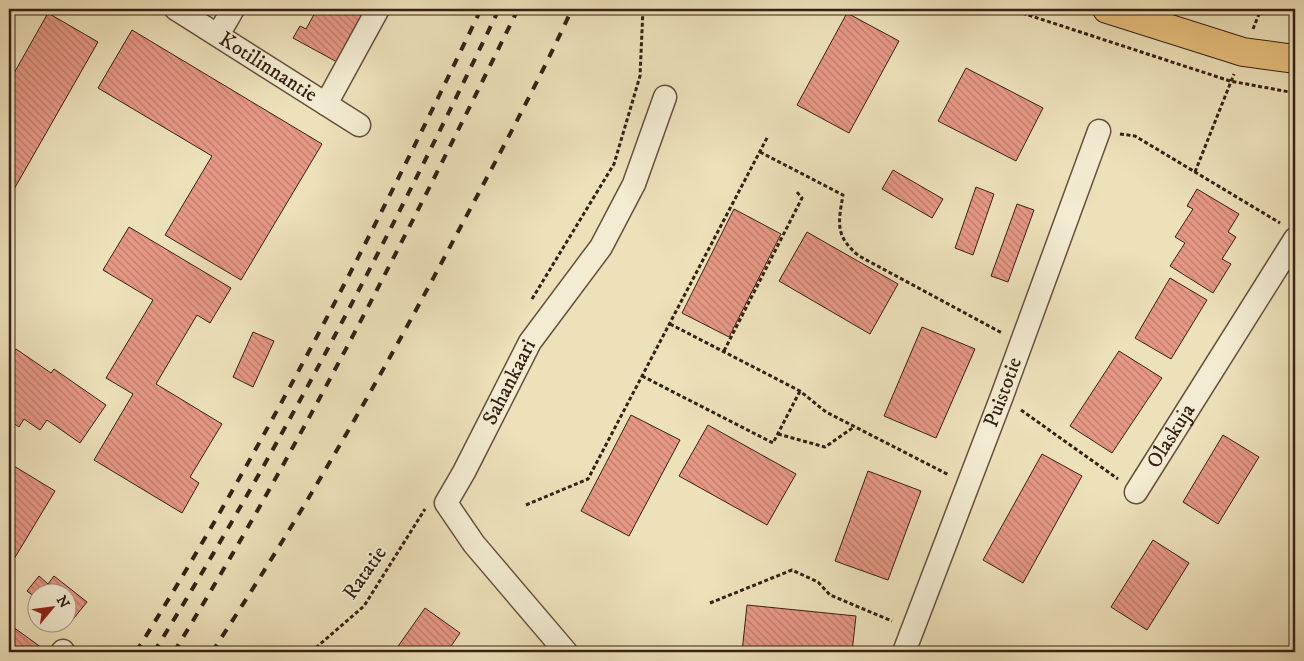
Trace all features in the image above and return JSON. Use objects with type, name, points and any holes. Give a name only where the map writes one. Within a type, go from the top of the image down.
[{"type":"main road","points":[[1107,9],[1243,52],[1295,59]]},
{"type":"street","name":"Kotilinnantie","points":[[176,9],[359,125]]},
{"type":"street","points":[[218,35],[233,9]]},
{"type":"street","points":[[326,104],[378,9]]},
{"type":"street","name":"Sahankaari","points":[[566,652],[474,544],[446,503],[464,472],[530,342],[605,240],[634,184],[665,97]]},
{"type":"street","name":"Puistotie","points":[[904,652],[1002,396],[1099,132]]},
{"type":"street","name":"Olaskuja","points":[[1136,492],[1291,233]]},
{"type":"path","points":[[640,76],[643,9]]},
{"type":"path","points":[[1010,9],[1230,81],[1295,93]]},
{"type":"path","points":[[1195,172],[1230,81]]},
{"type":"path","points":[[1099,132],[1135,136],[1291,233]]},
{"type":"path","points":[[526,505],[588,479],[768,136]]},
{"type":"path","points":[[760,152],[843,195],[839,216],[840,234],[849,248],[859,256],[1021,344]]},
{"type":"path","points":[[724,351],[802,198],[796,191]]},
{"type":"path","points":[[670,324],[800,391],[826,412],[968,484]]},
{"type":"path","points":[[642,376],[773,443],[800,391]]},
{"type":"path","name":"Olaskuja","points":[[1002,396],[1136,492]]},
{"type":"path","points":[[778,434],[825,448],[854,427]]},
{"type":"path","name":"Ratatie","points":[[311,652],[364,606],[426,508]]},
{"type":"path","points":[[710,603],[792,570],[818,582],[830,595],[912,630]]},
{"type":"building","points":[[317,9],[366,9],[337,62],[293,38],[300,26],[306,29]]},
{"type":"building","points":[[48,13],[98,42],[9,198],[9,82]]},
{"type":"building","points":[[847,13],[899,41],[849,133],[797,105]]},
{"type":"building","points":[[132,30],[322,144],[241,280],[165,235],[212,156],[98,88]]},
{"type":"building","points":[[966,68],[1043,108],[1016,161],[938,121]]},
{"type":"building","points":[[893,170],[943,199],[932,218],[882,189]]},
{"type":"building","points":[[976,187],[994,194],[973,255],[955,248]]},
{"type":"building","points":[[1197,189],[1239,214],[1228,232],[1236,237],[1222,259],[1231,264],[1213,293],[1170,266],[1185,243],[1175,237],[1193,209],[1187,206]]},
{"type":"building","points":[[1017,204],[1034,210],[1008,282],[991,276]]},
{"type":"building","points":[[734,209],[781,234],[729,337],[682,313]]},
{"type":"building","points":[[129,227],[231,288],[210,323],[197,315],[156,384],[222,424],[190,477],[199,483],[182,513],[94,460],[133,394],[106,378],[153,300],[103,270]]},
{"type":"building","points":[[807,232],[898,284],[870,334],[779,281]]},
{"type":"building","points":[[1170,278],[1207,300],[1171,359],[1135,338]]},
{"type":"building","points":[[922,327],[975,349],[936,438],[884,416]]},
{"type":"building","points":[[253,332],[274,341],[253,387],[233,377]]},
{"type":"building","points":[[16,349],[51,373],[54,369],[106,405],[80,443],[47,420],[40,430],[24,419],[19,427],[9,420],[9,359]]},
{"type":"building","points":[[1119,351],[1162,378],[1112,453],[1070,426]]},
{"type":"building","points":[[631,415],[680,440],[629,536],[581,511]]},
{"type":"building","points":[[708,425],[796,474],[767,525],[679,476]]},
{"type":"building","points":[[1223,435],[1259,457],[1218,524],[1183,502]]},
{"type":"building","points":[[1042,454],[1082,476],[1023,583],[983,560]]},
{"type":"building","points":[[9,463],[55,491],[14,559],[9,556]]},
{"type":"building","points":[[868,471],[921,491],[888,580],[835,561]]},
{"type":"building","points":[[1153,540],[1189,563],[1147,630],[1111,607]]},
{"type":"building","points":[[39,576],[48,584],[33,584]]},
{"type":"building","points":[[54,576],[64,584],[48,584]]},
{"type":"building","points":[[78,595],[87,602],[78,613]]},
{"type":"building","points":[[747,605],[856,616],[852,652],[742,652]]},
{"type":"building","points":[[425,608],[460,633],[447,652],[394,652]]},
{"type":"building","points":[[9,624],[42,648],[39,652],[9,652]]},
{"type":"railway","points":[[136,652],[230,495],[318,335],[401,173],[481,9]]},
{"type":"railway","points":[[154,652],[247,495],[335,335],[419,173],[499,9]]},
{"type":"railway","points":[[174,652],[266,495],[354,335],[518,9]]},
{"type":"railway","points":[[212,652],[310,496],[372,389],[504,146],[572,9]]}]
